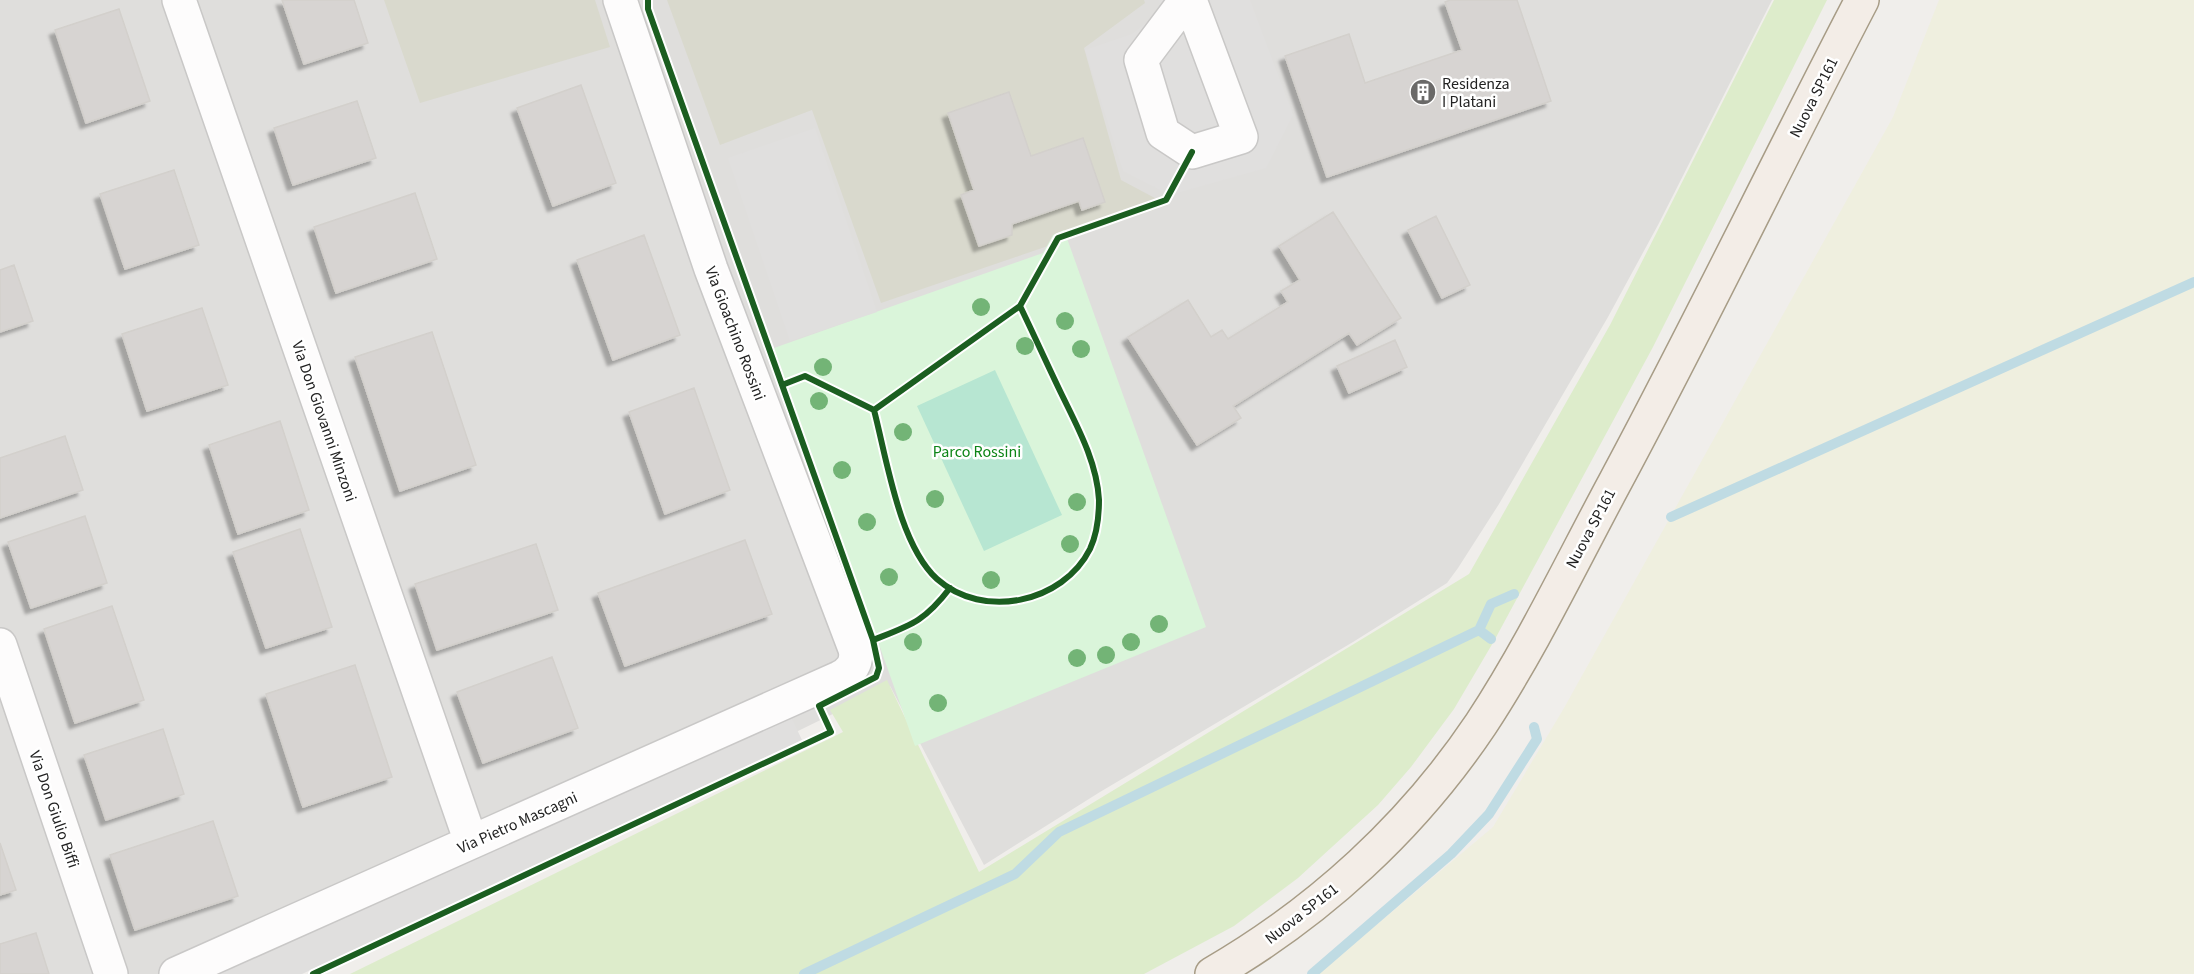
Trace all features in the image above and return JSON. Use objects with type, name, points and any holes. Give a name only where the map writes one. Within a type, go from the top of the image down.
[{"type":"main road","name":"Nuova SP161","points":[[1212,974],[1250,952],[1317,903],[1375,850],[1435,786],[1480,725],[1521,656],[1680,361],[1862,0]]},
{"type":"street","name":"Via Don Giovanni Minzoni","points":[[179,0],[471,842]]},
{"type":"street","name":"Via Gioachino Rossini","points":[[620,0],[711,269],[855,649],[847,671]]},
{"type":"street","points":[[1188,0],[1241,137],[1192,152],[1163,133],[1141,60],[1188,0]]},
{"type":"street","name":"Via Don Giulio Biffi","points":[[0,645],[111,974]]},
{"type":"street","name":"Via Pietro Mascagni","points":[[176,974],[847,671]]},
{"type":"shaded area","points":[[0,0],[1772,0],[1658,225],[1608,317],[1499,504],[1458,568],[1447,583],[1353,642],[1100,792],[984,865],[890,686],[798,731],[559,809],[163,974],[0,974]]},
{"type":"shaded area","points":[[384,0],[595,0],[610,47],[420,103]]},
{"type":"shaded area","points":[[667,0],[1144,0],[1145,3],[1084,48],[1121,180],[1168,205],[881,303],[812,110],[720,145]]},
{"type":"shaded area","points":[[1159,0],[1250,0],[1293,115],[1266,168],[1170,195],[1123,171],[1085,50],[1132,34],[1162,10]]},
{"type":"shaded area","points":[[815,128],[877,312],[790,341],[728,158]]},
{"type":"shaded area","points":[[784,702],[802,740],[302,974],[180,974]]},
{"type":"green space","points":[[1774,0],[1827,0],[1653,347],[1494,641],[1454,709],[1411,767],[1378,805],[1298,878],[1234,926],[1144,974],[350,974],[843,732],[830,710],[887,680],[979,872],[1469,574],[1610,325]]},
{"type":"green space","points":[[1939,0],[2194,0],[2194,974],[1318,974],[1493,827],[1564,708],[1893,117]]},
{"type":"green space","name":"Parco Rossini","points":[[1064,230],[1206,627],[915,746],[774,348],[1043,253],[1053,235]]},
{"type":"green space","points":[[995,370],[1062,515],[984,551],[917,406]]},
{"type":"building","points":[[282,0],[354,0],[368,43],[304,64]]},
{"type":"building","name":"Residenza I Platani","points":[[1450,0],[1517,0],[1551,101],[1327,177],[1285,56],[1349,34],[1365,83],[1462,50],[1445,2]]},
{"type":"building","points":[[119,9],[150,101],[86,123],[55,30]]},
{"type":"building","points":[[581,85],[616,183],[553,206],[517,108]]},
{"type":"building","points":[[1009,92],[1031,156],[1083,138],[1105,202],[1082,210],[1079,201],[1012,224],[1012,235],[979,246],[961,195],[974,190],[948,113]]},
{"type":"building","points":[[357,101],[376,158],[293,185],[274,128]]},
{"type":"building","points":[[174,170],[199,245],[125,269],[100,194]]},
{"type":"building","points":[[415,193],[437,259],[336,293],[314,227]]},
{"type":"building","points":[[1333,212],[1401,318],[1357,345],[1349,333],[1233,406],[1241,418],[1197,445],[1128,337],[1188,300],[1211,337],[1222,330],[1228,339],[1288,302],[1281,291],[1300,280],[1279,246]]},
{"type":"building","points":[[1436,216],[1470,285],[1442,298],[1408,230]]},
{"type":"building","points":[[644,235],[680,335],[613,360],[577,260]]},
{"type":"building","points":[[14,265],[33,321],[0,332],[0,270]]},
{"type":"building","points":[[202,308],[228,385],[147,411],[122,334]]},
{"type":"building","points":[[432,332],[476,465],[400,491],[355,357]]},
{"type":"building","points":[[1395,340],[1407,367],[1349,393],[1337,366]]},
{"type":"building","points":[[694,388],[730,490],[665,514],[629,412]]},
{"type":"building","points":[[280,421],[309,510],[238,534],[209,445]]},
{"type":"building","points":[[65,436],[83,490],[0,518],[0,458]]},
{"type":"building","points":[[85,516],[107,583],[31,608],[8,542]]},
{"type":"building","points":[[300,529],[332,627],[266,648],[233,552]]},
{"type":"building","points":[[745,540],[772,614],[625,666],[598,593]]},
{"type":"building","points":[[536,544],[558,610],[437,650],[415,584]]},
{"type":"building","points":[[112,606],[144,700],[75,723],[44,629]]},
{"type":"building","points":[[552,657],[578,728],[483,763],[457,692]]},
{"type":"building","points":[[355,665],[392,777],[303,807],[266,694]]},
{"type":"building","points":[[163,729],[184,794],[106,820],[84,755]]},
{"type":"building","points":[[213,821],[238,896],[135,930],[110,855]]},
{"type":"building","points":[[0,843],[16,890],[0,895]]},
{"type":"building","points":[[36,933],[49,974],[0,974],[0,944]]},
{"type":"waterway","points":[[1671,517],[2194,282]]},
{"type":"waterway","points":[[804,974],[1015,874],[1059,832],[1479,630],[1491,604],[1514,594]]},
{"type":"waterway","points":[[1479,630],[1491,639]]},
{"type":"waterway","points":[[1312,974],[1451,854],[1489,814],[1537,739],[1534,727]]},
{"type":"cycle path","points":[[313,974],[831,732],[819,706],[876,677],[879,668],[873,640],[648,9],[648,0]]},
{"type":"cycle path","points":[[874,410],[1020,306],[1058,238],[1166,200],[1192,152]]},
{"type":"cycle path","points":[[782,385],[805,376],[874,410],[896,500],[913,545],[924,564],[937,579],[956,592],[977,599],[999,602],[1021,600],[1042,593],[1061,582],[1078,567],[1090,549],[1094,537],[1099,500],[1094,472],[1085,445],[1020,306]]},
{"type":"cycle path","points":[[873,640],[916,621],[932,608],[950,588]]},
{"type":"place","name":"Residenza I Platani","points":[[1423,92]]}]
